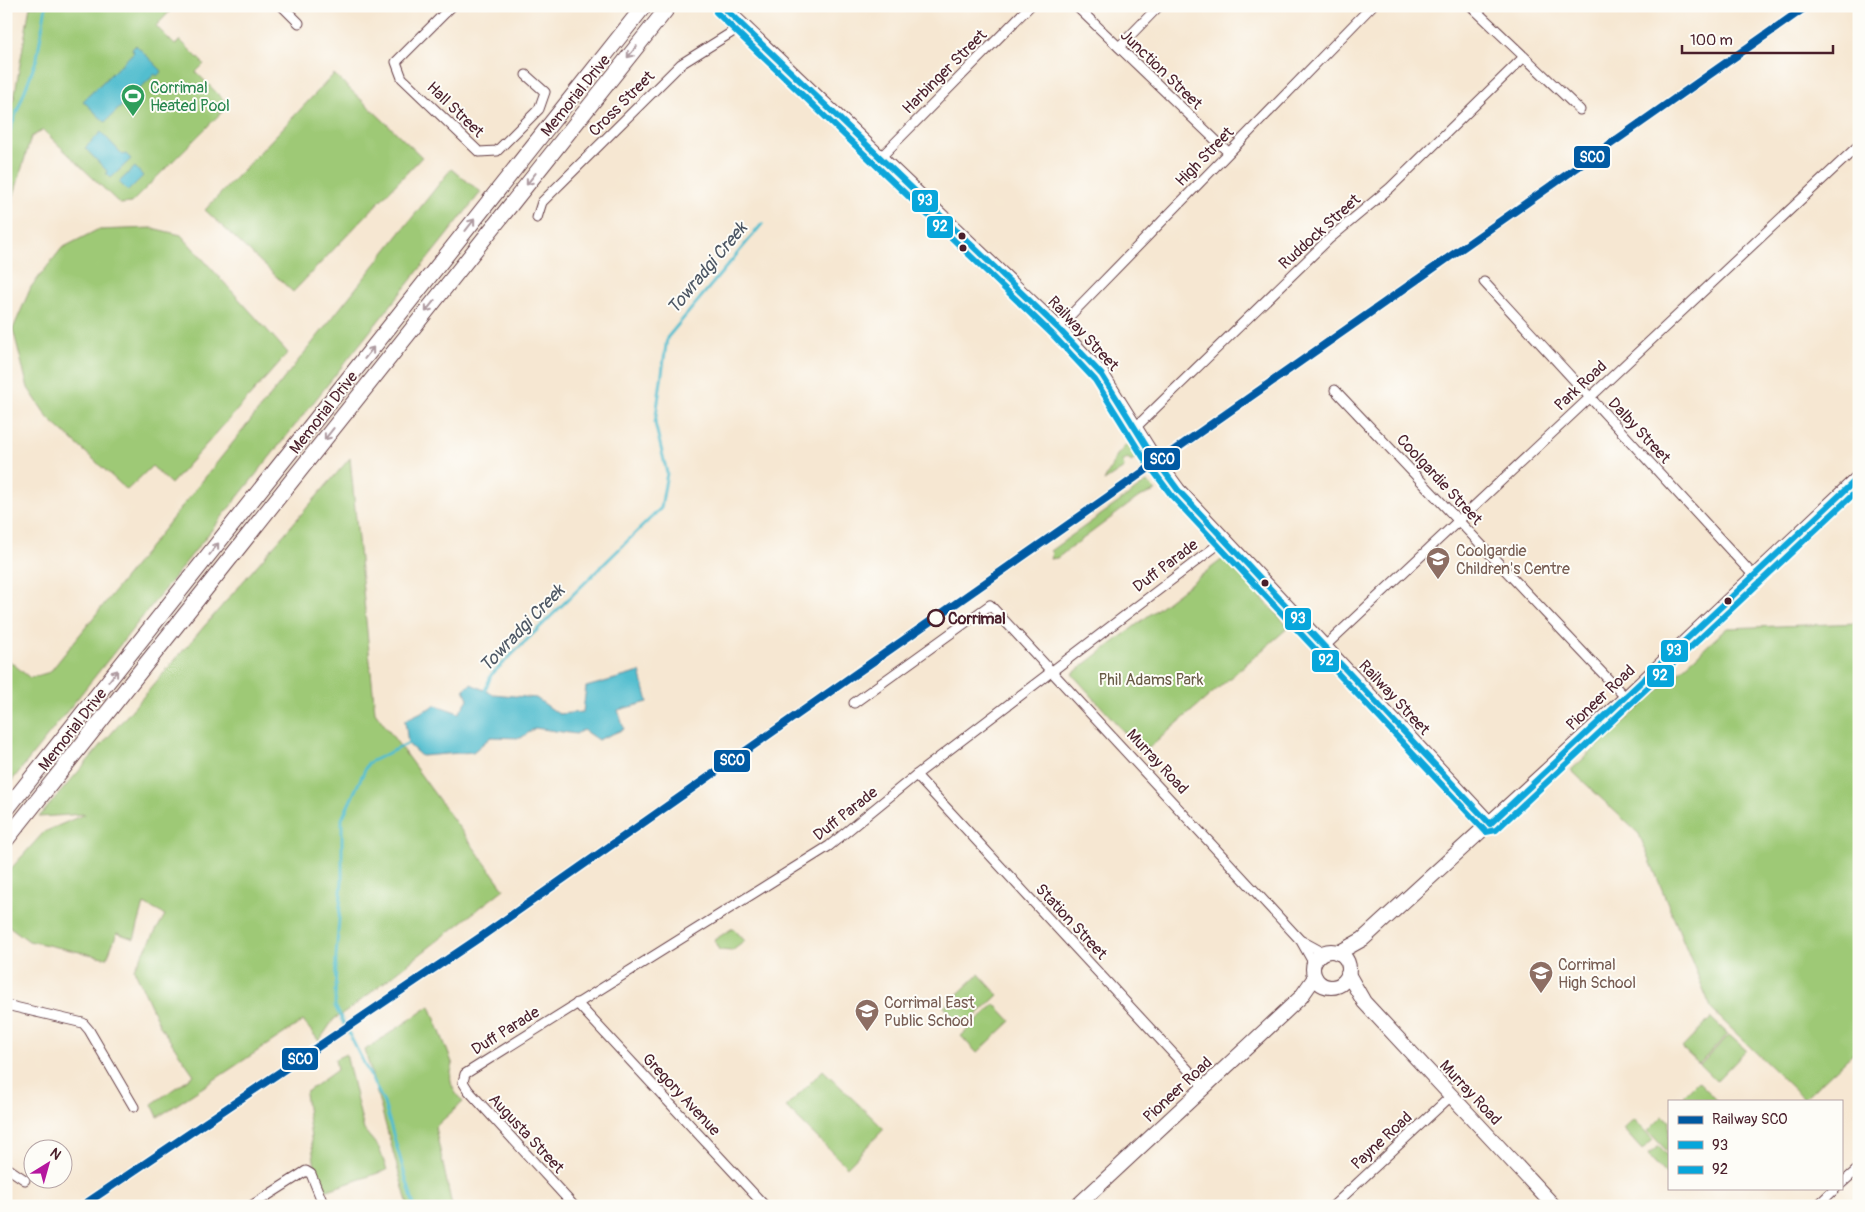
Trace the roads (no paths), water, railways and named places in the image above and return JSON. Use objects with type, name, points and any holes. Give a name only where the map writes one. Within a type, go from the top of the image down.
[{"type":"main road","name":"Memorial Drive","points":[[6,840],[668,6]]},
{"type":"main road","name":"Memorial Drive","points":[[6,810],[642,8]]},
{"type":"main road","name":"Railway Street","points":[[725,8],[1058,328],[1102,375],[1171,482],[1490,824]]},
{"type":"main road","name":"Pioneer Road","points":[[1338,953],[1363,939],[1490,824],[1859,477]]},
{"type":"main road","name":"Pioneer Road","points":[[1348,970],[1363,939]]},
{"type":"main road","points":[[1324,953],[1338,953],[1345,958],[1348,970],[1345,981],[1332,986],[1314,970],[1324,953]]},
{"type":"main road","name":"Pioneer Road","points":[[1077,1206],[1301,997],[1314,970]]},
{"type":"main road","name":"Murray Road","points":[[1348,970],[1364,1002],[1554,1206]]},
{"type":"main road","name":"Pioneer Road","points":[[1301,997],[1332,986]]},
{"type":"main road","name":"Murray Road","points":[[1332,986],[1364,1002]]},
{"type":"street","points":[[282,6],[299,23]]},
{"type":"street","name":"Hall Street","points":[[452,6],[396,62],[402,78],[479,152],[497,151],[539,109],[545,92],[526,75]]},
{"type":"street","name":"Harbinger Street","points":[[880,158],[1030,6]]},
{"type":"street","name":"Junction Street","points":[[1076,6],[1228,152]]},
{"type":"street","points":[[1119,47],[1158,6]]},
{"type":"street","name":"High Street","points":[[1058,328],[1372,6]]},
{"type":"street","points":[[1472,7],[1580,110]]},
{"type":"street","name":"Cross Street","points":[[537,218],[542,202],[680,64],[742,26]]},
{"type":"street","name":"Ruddock Street","points":[[1135,428],[1329,239],[1390,188],[1524,57]]},
{"type":"street","name":"Park Road","points":[[1324,647],[1859,146]]},
{"type":"street","name":"Dalby Street","points":[[1484,282],[1754,576]]},
{"type":"street","name":"Coolgardie Street","points":[[1335,390],[1626,698]]},
{"type":"street","name":"Duff Parade","points":[[463,1078],[472,1068],[829,846],[916,775],[1224,540]]},
{"type":"street","name":"Murray Road","points":[[854,703],[990,605],[1050,672],[1301,940],[1324,953]]},
{"type":"street","name":"Station Street","points":[[916,775],[1205,1088]]},
{"type":"street","name":"Murray Road","points":[[1301,940],[1314,970]]},
{"type":"street","name":"Gregory Avenue","points":[[577,1003],[765,1206]]},
{"type":"street","points":[[6,1005],[83,1023],[134,1106]]},
{"type":"street","name":"Augusta Street","points":[[463,1078],[468,1090],[574,1206]]},
{"type":"street","name":"Payne Road","points":[[1333,1206],[1451,1096]]},
{"type":"street","points":[[6,1167],[22,1178]]},
{"type":"street","points":[[1842,1183],[1859,1168]]},
{"type":"street","points":[[251,1206],[306,1172],[311,1174],[324,1206]]},
{"type":"street","points":[[1817,1206],[1834,1190]]},
{"type":"water","points":[[136,45],[162,71],[157,76],[155,74],[105,122],[83,101],[134,52],[132,49]]},
{"type":"water","points":[[101,132],[123,155],[126,154],[131,159],[111,178],[106,173],[107,171],[85,148]]},
{"type":"water","points":[[135,167],[143,176],[128,191],[119,182]]},
{"type":"water","points":[[640,672],[648,702],[618,710],[624,729],[598,740],[583,730],[576,734],[535,728],[521,738],[491,737],[473,752],[421,756],[408,744],[405,720],[436,705],[459,713],[468,699],[464,689],[471,684],[493,694],[536,698],[559,714],[583,712],[586,687]]},
{"type":"waterway","points":[[6,141],[37,58],[46,6]]},
{"type":"waterway","name":"Towradgi Creek","points":[[484,694],[491,675],[661,508],[667,473],[655,423],[667,338],[762,224]]},
{"type":"waterway","name":"Towradgi Creek","points":[[411,742],[368,763],[342,819],[342,881],[336,957],[335,1006],[384,1103],[414,1206]]},
{"type":"rail line","name":"SCO","points":[[82,1206],[482,936],[1807,6]]},
{"type":"place","name":"Corrimal Heated Pool","points":[[133,117]]},
{"type":"place","name":"Coolgardie Children's Centre","points":[[1438,580]]},
{"type":"place","name":"Corrimal","points":[[936,618]]},
{"type":"place","name":"Corrimal High School","points":[[1541,994]]},
{"type":"place","name":"Corrimal East Public School","points":[[867,1032]]},
{"type":"park label","name":"Phil Adams Park","points":[[1151,679]]}]
